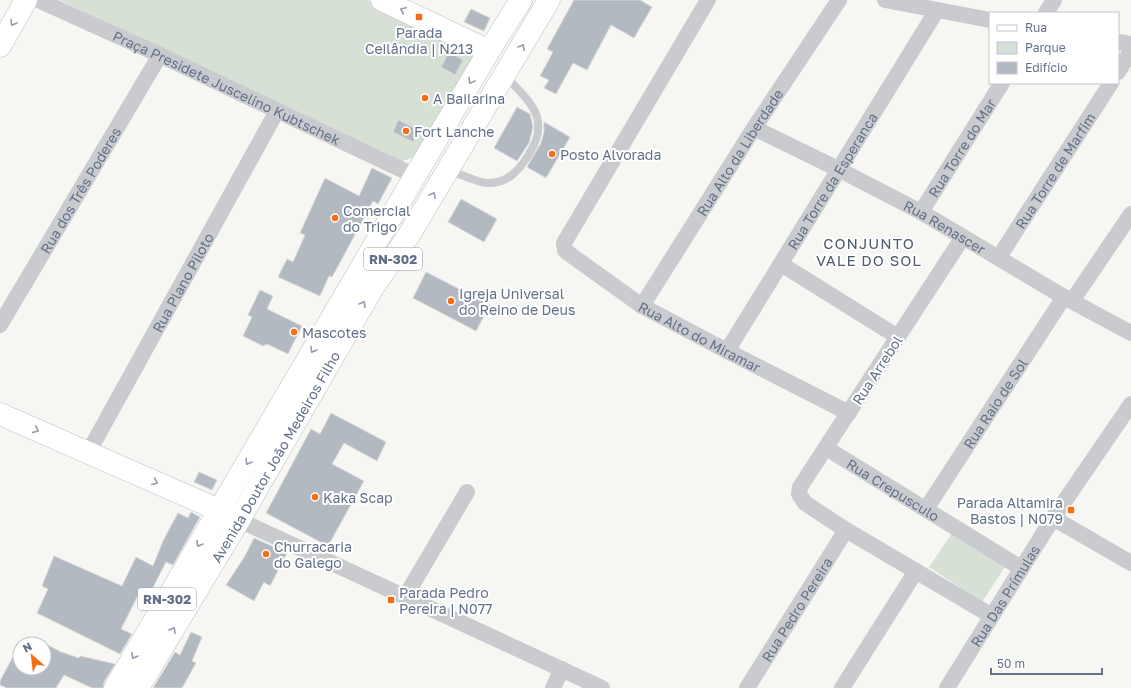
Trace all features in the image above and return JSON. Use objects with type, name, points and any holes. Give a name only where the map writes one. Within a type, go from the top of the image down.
[{"type":"main road","points":[[0,46],[26,0]]},
{"type":"main road","points":[[382,0],[489,51],[496,58],[498,65],[476,104],[464,142]]},
{"type":"main road","name":"Avenida Doutor João Medeiros Filho","points":[[115,688],[429,152],[521,0]]},
{"type":"main road","name":"Avenida Doutor João Medeiros Filho","points":[[138,688],[239,520],[372,289],[409,235],[549,0]]},
{"type":"main road","points":[[409,235],[400,230],[397,223],[413,192],[416,182],[415,176]]},
{"type":"main road","points":[[0,414],[239,520]]},
{"type":"street","name":"Praça Presidete Juscelino Kubtschek","points":[[38,0],[160,55],[415,176]]},
{"type":"street","name":"Rua Alto do Miramar","points":[[708,0],[564,243],[565,250],[642,306],[849,413]]},
{"type":"street","name":"Rua Alto da Liberdade","points":[[642,306],[754,128],[839,0]]},
{"type":"street","points":[[885,0],[928,5],[989,20]]},
{"type":"street","points":[[1047,12],[1054,0]]},
{"type":"street","name":"Rua Torre da Esperanca","points":[[727,351],[838,169],[928,5]]},
{"type":"street","points":[[1119,42],[1131,44]]},
{"type":"street","points":[[1119,70],[1131,51]]},
{"type":"street","name":"Rua dos Três Poderes","points":[[0,325],[160,55]]},
{"type":"street","name":"Rua Torre do Mar","points":[[921,212],[1001,84]]},
{"type":"street","name":"Rua Torre de Marfim","points":[[999,257],[1110,84]]},
{"type":"street","name":"Rua Plano Piloto","points":[[88,453],[277,111]]},
{"type":"street","name":"Rua Renascer","points":[[754,128],[921,212],[1068,299],[1131,333]]},
{"type":"street","name":"Rua Raio de Sol","points":[[926,509],[1068,299],[1131,214]]},
{"type":"street","name":"Rua Arrebol","points":[[846,530],[805,503],[800,494],[800,487],[963,237]]},
{"type":"street","points":[[781,264],[898,337]]},
{"type":"street","name":"Rua Das Prímulas","points":[[947,688],[1053,518],[1131,404]]},
{"type":"street","name":"Rua Crepusculo","points":[[826,448],[1021,568]]},
{"type":"street","points":[[405,597],[467,492]]},
{"type":"street","points":[[1053,518],[1131,563]]},
{"type":"street","points":[[239,520],[602,688]]},
{"type":"street","points":[[846,530],[992,616]]},
{"type":"street","name":"Rua Pedro Pereira","points":[[747,688],[846,530]]},
{"type":"street","points":[[842,688],[916,571]]},
{"type":"street","points":[[553,688],[562,670]]},
{"type":"lane","points":[[448,170],[484,183],[498,182],[510,177],[521,167],[536,142],[539,130],[537,117],[531,106],[505,75]]},
{"type":"green space","points":[[59,0],[368,0],[460,44],[477,56],[424,153],[401,162]]},
{"type":"green space","points":[[953,532],[1005,567],[982,602],[929,567]]},
{"type":"building","points":[[574,0],[640,0],[652,7],[634,38],[611,25],[587,70],[573,63],[556,94],[544,88],[549,80],[540,76],[553,52],[547,49]]},
{"type":"building","points":[[471,9],[490,18],[484,31],[464,22]]},
{"type":"building","points":[[449,52],[463,60],[455,75],[441,67]]},
{"type":"building","points":[[517,107],[530,114],[533,127],[529,143],[517,161],[494,148]]},
{"type":"building","name":"Fort Lanche","points":[[398,120],[419,130],[413,142],[393,132]]},
{"type":"building","points":[[544,122],[570,137],[546,178],[527,167],[541,143],[544,132]]},
{"type":"building","points":[[372,168],[392,178],[378,204],[373,201],[332,277],[329,276],[320,296],[278,277],[287,259],[293,262],[305,235],[300,233],[325,178],[359,196]]},
{"type":"building","points":[[461,199],[497,219],[484,242],[448,222]]},
{"type":"building","name":"Igreja Universal do Reino de Deus","points":[[426,272],[490,305],[476,331],[413,298]]},
{"type":"building","points":[[260,290],[273,296],[267,309],[302,326],[288,354],[267,344],[263,346],[243,336],[252,317],[248,315]]},
{"type":"building","name":"Kaka Scap","points":[[331,413],[386,442],[377,461],[344,443],[332,464],[364,481],[328,546],[266,513],[311,429],[320,434]]},
{"type":"building","points":[[199,472],[217,480],[212,490],[194,482]]},
{"type":"building","points":[[191,512],[200,517],[173,565],[166,562],[148,597],[139,593],[121,629],[132,634],[120,654],[37,613],[48,589],[42,586],[54,556],[122,586],[136,557],[153,566],[163,541],[178,513],[188,518]]},
{"type":"building","points":[[254,538],[287,553],[270,586],[264,582],[254,601],[226,585],[245,556]]},
{"type":"building","points":[[191,632],[202,637],[192,661],[196,663],[182,688],[153,688],[175,652],[180,655]]},
{"type":"building","points":[[52,647],[79,658],[80,656],[115,664],[104,682],[103,688],[92,688],[64,675],[56,688],[7,688],[0,685],[0,681],[12,659],[12,676],[52,676]]},
{"type":"place","name":"Parada Ceilândia | N213","points":[[419,17]]},
{"type":"place","name":"A Bailarina","points":[[425,98]]},
{"type":"place","name":"Fort Lanche","points":[[406,131]]},
{"type":"place","name":"Posto Alvorada","points":[[552,154]]},
{"type":"place","name":"Comercial do Trigo","points":[[335,218]]},
{"type":"place","name":"Igreja Universal do Reino de Deus","points":[[451,301]]},
{"type":"place","name":"Mascotes","points":[[294,332]]},
{"type":"place","name":"Kaka Scap","points":[[315,497]]},
{"type":"place","name":"Parada Altamira Bastos | N079","points":[[1071,510]]},
{"type":"place","name":"Churracaria do Galego","points":[[266,554]]},
{"type":"place","name":"Parada Pedro Pereira | N077","points":[[391,600]]},
{"type":"district","name":"CONJUNTO VALE DO SOL","points":[[869,252]]}]
